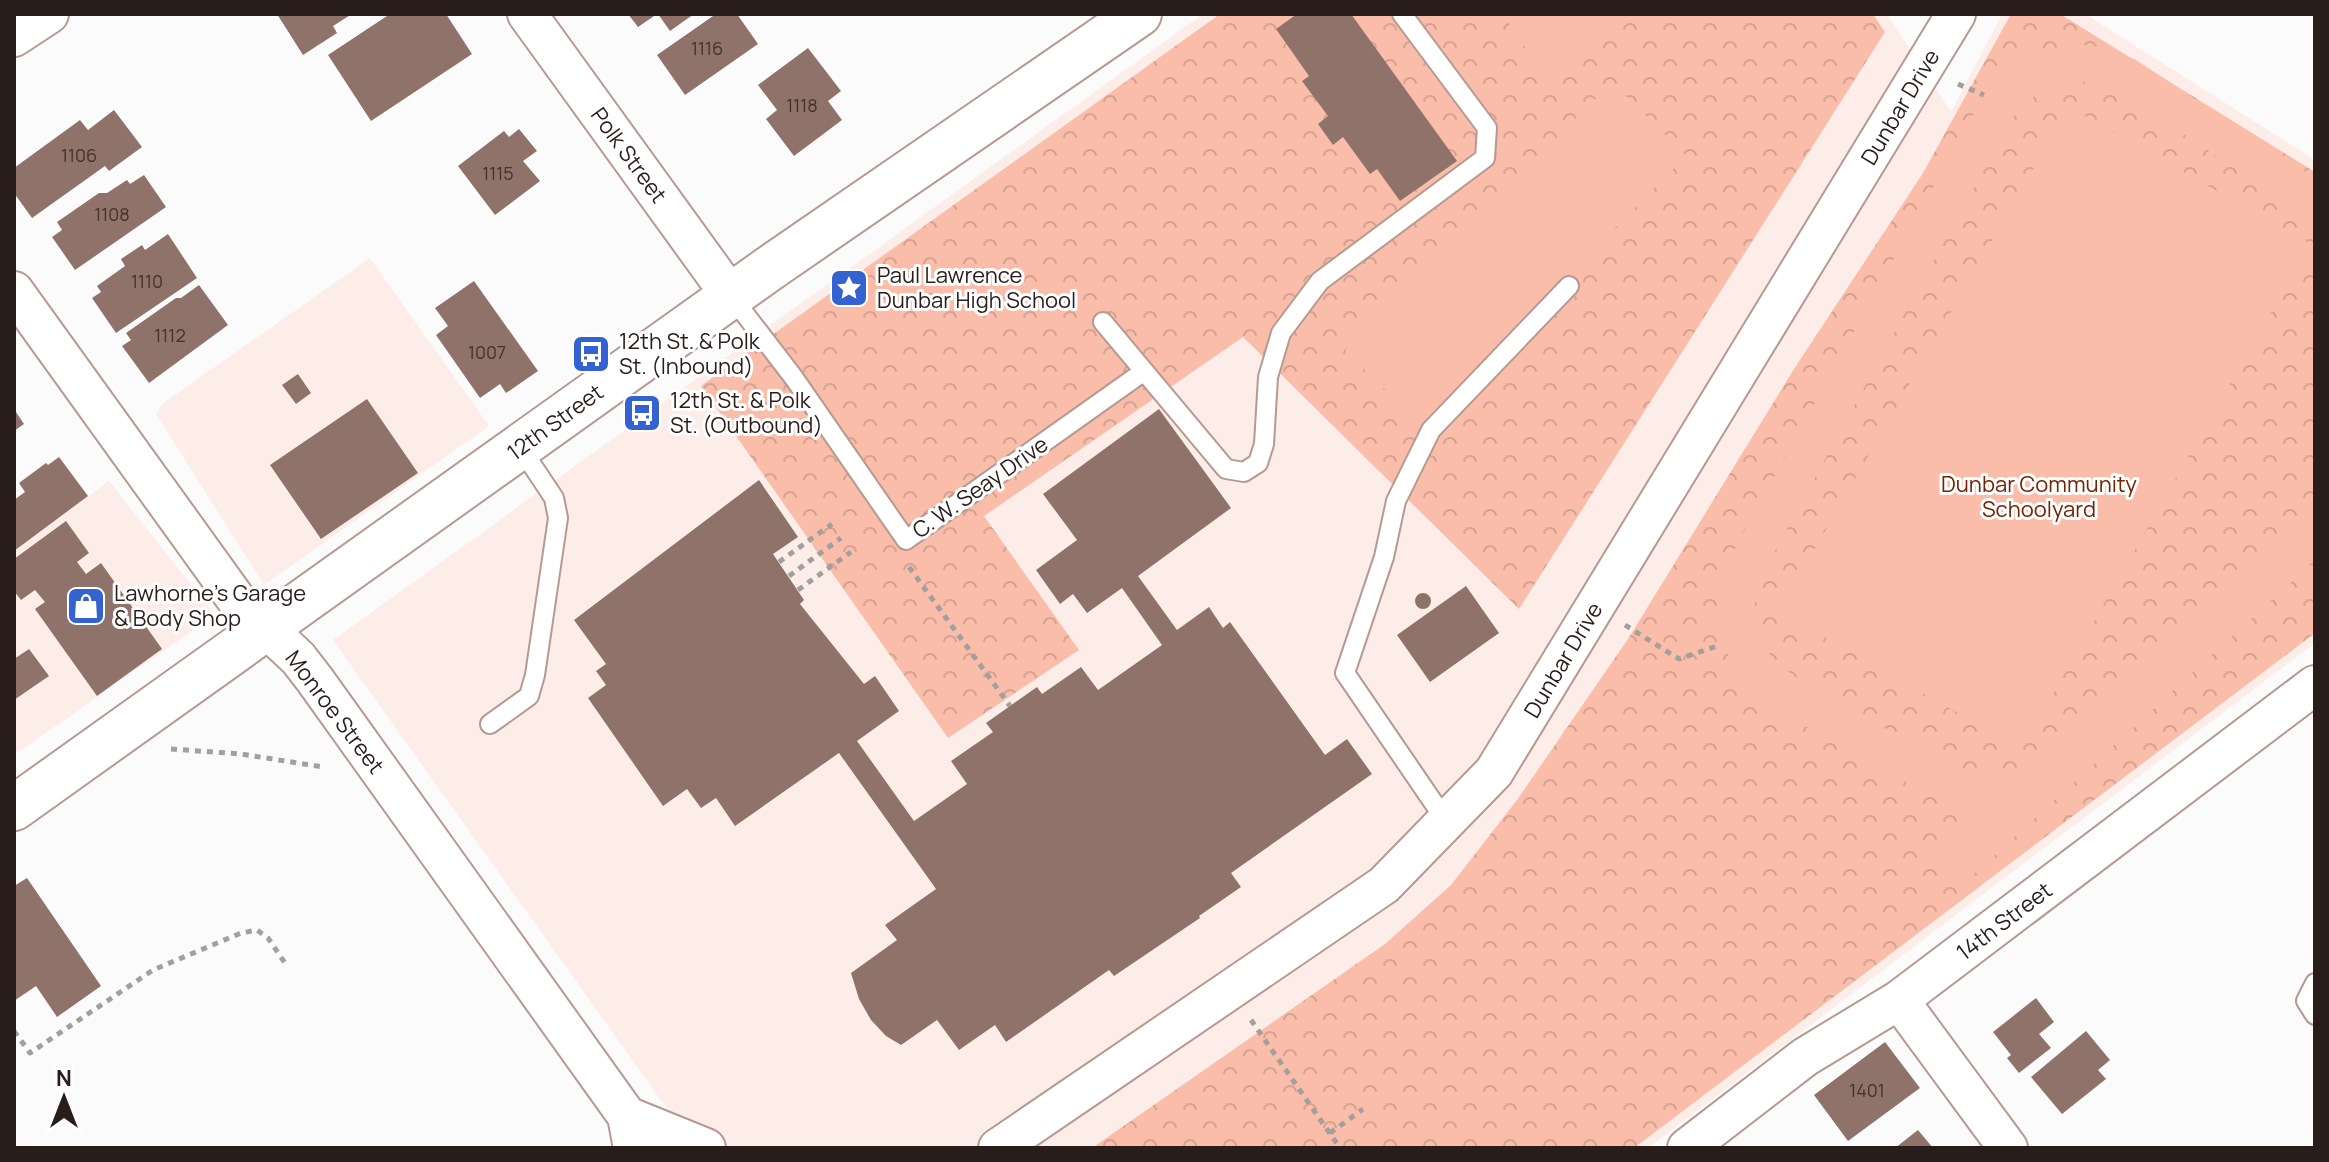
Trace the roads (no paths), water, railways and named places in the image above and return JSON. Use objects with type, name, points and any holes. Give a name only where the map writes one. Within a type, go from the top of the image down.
[{"type":"main road","name":"12th Street","points":[[14,808],[731,296],[1139,14]]},
{"type":"street","points":[[14,37],[49,14]]},
{"type":"street","name":"Polk Street","points":[[527,14],[731,296]]},
{"type":"street","points":[[1917,14],[1947,30]]},
{"type":"street","name":"Dunbar Drive","points":[[998,1148],[1384,885],[1494,772],[1947,30]]},
{"type":"street","name":"Monroe Street","points":[[14,291],[238,602],[298,658],[315,680],[630,1132]]},
{"type":"street","name":"14th Street","points":[[1687,1148],[1805,1057],[1899,1000],[2315,685]]},
{"type":"street","points":[[1899,1000],[2008,1148]]},
{"type":"street","points":[[630,1132],[706,1148]]},
{"type":"lane","points":[[1103,322],[1226,469],[1244,472],[1258,463],[1264,444],[1268,377],[1281,333],[1312,291],[1320,281],[1485,158],[1487,128],[1402,14]]},
{"type":"lane","points":[[1446,821],[1345,673],[1384,557],[1396,501],[1431,430],[1569,286]]},
{"type":"lane","name":"C. W. Seay Drive","points":[[731,296],[794,378],[906,540],[1143,372]]},
{"type":"lane","points":[[490,724],[529,696],[535,675],[558,518],[554,498],[520,447]]},
{"type":"lane","points":[[2315,983],[2306,1001],[2315,1015]]},
{"type":"place","name":"Paul Lawrence Dunbar High School","points":[[849,288]]},
{"type":"place","name":"12th St. & Polk St. (Inbound)","points":[[591,354]]},
{"type":"place","name":"12th St. & Polk St. (Outbound)","points":[[642,413]]},
{"type":"place","name":"Lawhorne's Garage & Body Shop","points":[[86,606]]},
{"type":"park label","name":"Dunbar Community Schoolyard","points":[[2039,496]]}]
